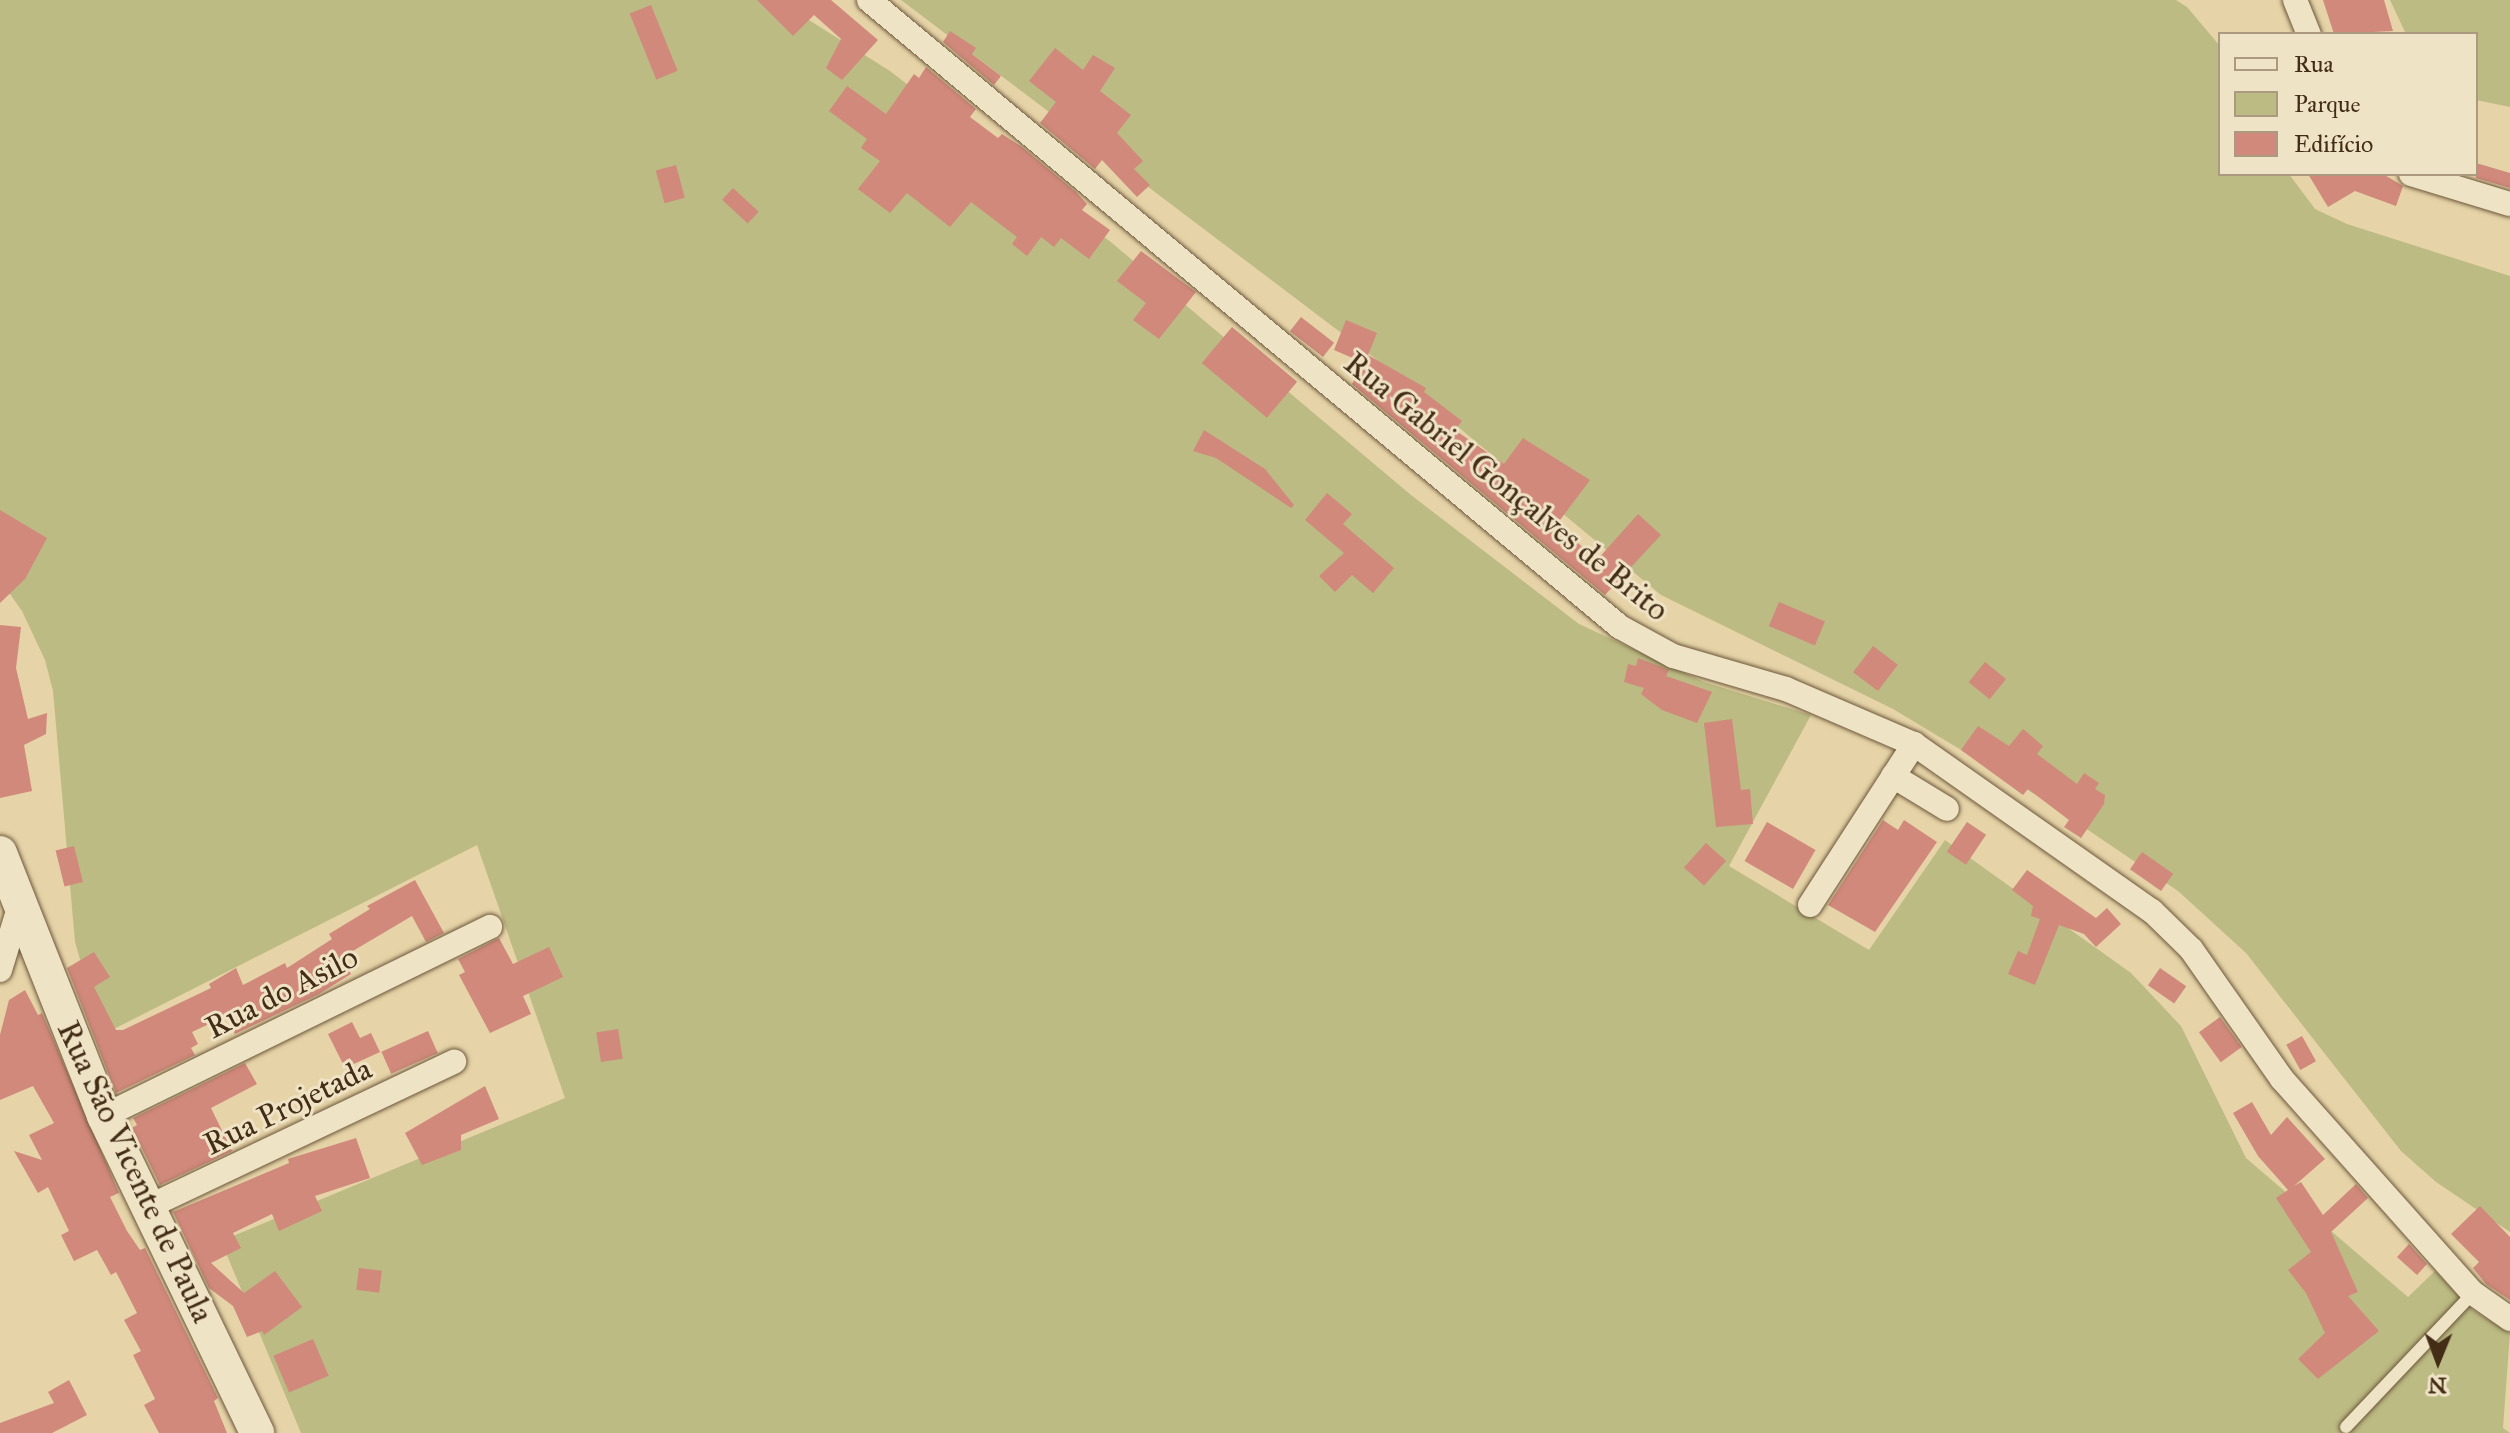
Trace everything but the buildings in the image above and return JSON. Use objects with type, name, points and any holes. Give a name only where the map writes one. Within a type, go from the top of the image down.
[{"type":"street","name":"Rua Gabriel Gonçalves de Brito","points":[[869,0],[1620,627],[1673,656],[1786,689],[1914,744],[2152,911],[2191,949],[2282,1079],[2473,1293],[2510,1319]]},
{"type":"street","points":[[2295,0],[2308,32]]},
{"type":"street","points":[[2418,176],[2510,204]]},
{"type":"street","points":[[1810,905],[1914,744]]},
{"type":"street","points":[[1893,776],[1947,809]]},
{"type":"street","name":"Rua São Vicente de Paula","points":[[0,853],[19,908],[104,1116],[257,1433]]},
{"type":"street","points":[[0,970],[19,908]]},
{"type":"street","name":"Rua do Asilo","points":[[104,1116],[490,927]]},
{"type":"street","name":"Rua Projetada","points":[[148,1207],[454,1062]]},
{"type":"lane","points":[[2346,1427],[2473,1293]]},
{"type":"green space","points":[[0,0],[777,0],[890,71],[1112,243],[1411,495],[1579,624],[1704,682],[1811,715],[1729,866],[1869,950],[1945,840],[2131,973],[2181,1026],[2246,1158],[2408,1297],[2435,1271],[2471,1309],[2510,1333],[2503,1428],[2510,1433],[301,1433],[221,1241],[565,1098],[477,845],[102,1035],[75,942],[53,691],[45,660],[22,611],[0,580]]},
{"type":"green space","points":[[901,0],[2176,0],[2187,7],[2218,44],[2218,176],[2290,176],[2315,209],[2347,224],[2510,276],[2510,1232],[2436,1182],[2401,1151],[2246,953],[2178,891],[2041,798],[1893,709],[1661,595],[1381,363]]},
{"type":"green space","points":[[2390,0],[2510,0],[2510,107],[2478,100],[2478,32],[2405,32]]}]
